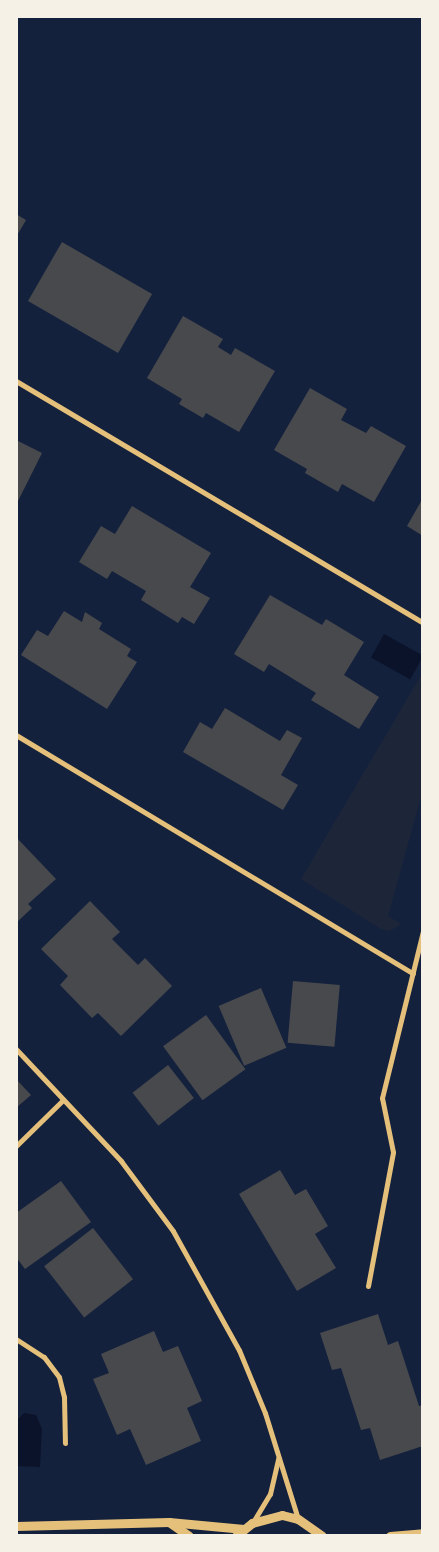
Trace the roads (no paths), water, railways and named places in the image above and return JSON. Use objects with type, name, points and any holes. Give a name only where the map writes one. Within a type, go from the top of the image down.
[{"type":"street","points":[[16,381],[423,623]]},
{"type":"street","points":[[16,735],[413,974]]},
{"type":"street","points":[[368,1286],[393,1152],[382,1098],[423,931]]},
{"type":"street","points":[[16,1049],[138,1182],[173,1231],[239,1350],[264,1408],[298,1518]]},
{"type":"street","points":[[16,1146],[64,1100]]},
{"type":"street","points":[[16,1339],[44,1357],[59,1377],[64,1397],[65,1443]]},
{"type":"street","points":[[236,1536],[252,1523],[270,1494],[278,1455]]},
{"type":"street","points":[[252,1523],[282,1515],[298,1518],[322,1536]]},
{"type":"street","points":[[16,1526],[169,1522],[244,1529]]},
{"type":"street","points":[[169,1522],[188,1536]]},
{"type":"street","points":[[390,1536],[423,1533]]},
{"type":"street","points":[[419,1536],[423,1533]]}]
